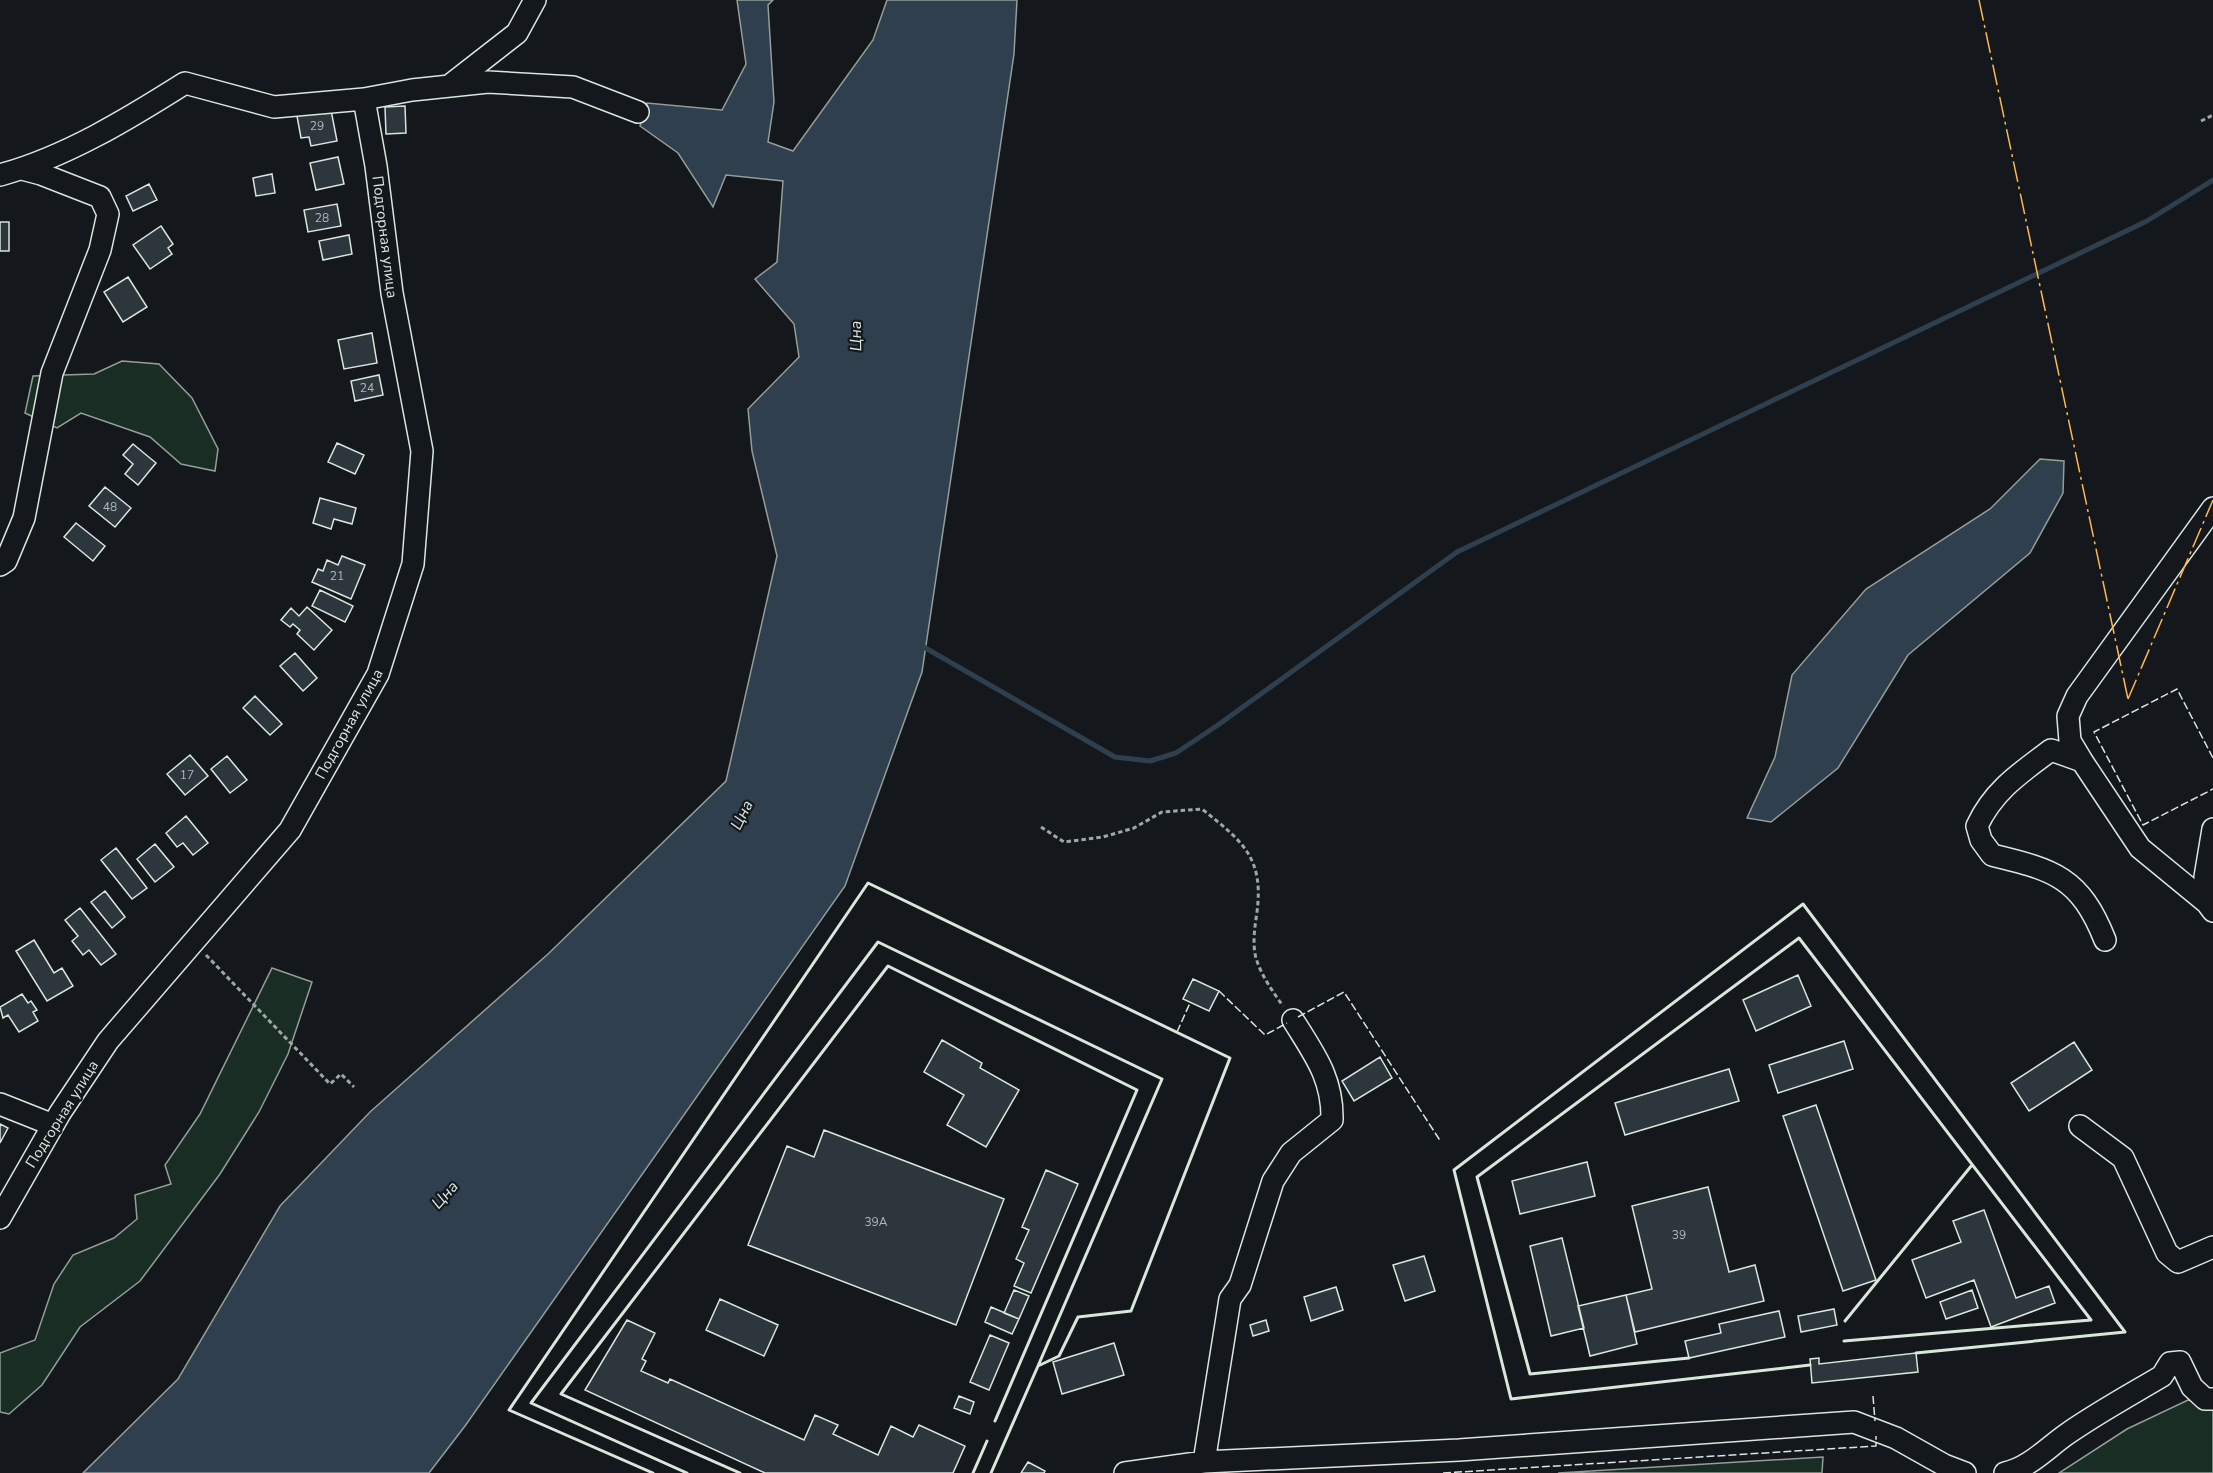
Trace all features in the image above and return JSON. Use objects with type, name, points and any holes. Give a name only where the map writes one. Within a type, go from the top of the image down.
[{"type":"street","points":[[448,86],[517,33],[534,0]]},
{"type":"street","points":[[0,175],[22,169],[126,120],[185,82],[274,107],[364,99],[488,82],[573,87],[638,112]]},
{"type":"street","name":"Подгорная улица","points":[[0,1218],[53,1125],[108,1041],[290,830],[378,674],[412,564],[422,451],[392,294],[376,166],[364,99]]},
{"type":"street","points":[[0,565],[6,561],[24,518],[52,373],[100,250],[108,214],[100,197],[22,169]]},
{"type":"street","points":[[2210,907],[2140,848],[2070,741],[2067,716],[2077,696],[2213,508]]},
{"type":"street","points":[[2082,761],[2051,750],[2005,784],[1986,806],[1977,826],[1981,840],[1992,855],[2042,867],[2070,883],[2095,913],[2105,940]]},
{"type":"street","points":[[2210,907],[2205,877],[2213,829]]},
{"type":"street","points":[[1204,1462],[1230,1299],[1240,1285],[1273,1181],[1291,1153],[1332,1120],[1326,1073],[1293,1020]]},
{"type":"street","points":[[0,1104],[53,1125]]},
{"type":"street","points":[[2080,1126],[2123,1158],[2166,1253],[2178,1262],[2213,1247]]},
{"type":"street","points":[[2005,1473],[2014,1471],[2043,1453],[2067,1434],[2162,1376],[2170,1363],[2180,1362],[2192,1387],[2205,1399],[2213,1400]]},
{"type":"street","points":[[1125,1473],[1204,1462],[1459,1450],[1854,1422],[1896,1438],[1944,1465],[1965,1473]]},
{"type":"street","points":[[2034,1473],[2043,1453]]},
{"type":"path","points":[[2201,121],[2213,115]]},
{"type":"path","points":[[1041,827],[1064,842],[1102,837],[1134,828],[1162,812],[1202,809],[1235,836],[1252,861],[1260,885],[1254,934],[1256,957],[1271,988],[1293,1020]]},
{"type":"path","points":[[194,941],[330,1084],[341,1074],[354,1087]]},
{"type":"green space","points":[[122,361],[159,364],[192,398],[218,449],[215,471],[181,464],[150,437],[81,413],[57,428],[25,413],[33,376],[94,374]]},
{"type":"green space","points":[[272,968],[312,982],[288,1054],[259,1112],[220,1174],[140,1281],[80,1327],[42,1385],[9,1414],[0,1412],[0,1353],[35,1340],[54,1284],[73,1255],[114,1238],[137,1219],[135,1195],[171,1184],[165,1165],[200,1114]]},
{"type":"green space","points":[[2188,1400],[2213,1405],[2213,1473],[2059,1473],[2127,1429]]},
{"type":"green space","points":[[1823,1457],[1822,1473],[1558,1473]]},
{"type":"water","name":"Цна","points":[[737,0],[773,0],[768,5],[774,102],[768,142],[793,151],[873,40],[887,0],[1017,0],[1014,54],[922,672],[845,886],[465,1426],[429,1473],[83,1473],[178,1379],[280,1206],[370,1112],[548,954],[726,781],[777,556],[752,451],[748,409],[799,357],[794,324],[755,279],[777,262],[783,181],[726,175],[713,207],[678,153],[640,126],[647,103],[722,110],[746,64]]},
{"type":"water","points":[[2040,459],[2064,461],[2063,493],[2030,553],[1908,655],[1838,768],[1771,822],[1747,818],[1775,757],[1792,675],[1866,589],[1990,509]]},
{"type":"building","points":[[405,106],[406,133],[386,134],[385,107]]},
{"type":"building","points":[[331,110],[337,141],[311,146],[309,137],[301,138],[297,116]]},
{"type":"building","points":[[338,157],[344,184],[316,190],[310,163]]},
{"type":"building","points":[[272,174],[275,193],[256,196],[253,178]]},
{"type":"building","points":[[149,184],[157,200],[133,211],[126,196]]},
{"type":"building","points":[[337,204],[341,226],[308,232],[304,210]]},
{"type":"building","points":[[0,222],[9,222],[9,251],[0,251]]},
{"type":"building","points":[[161,226],[173,244],[168,248],[172,254],[150,269],[133,245]]},
{"type":"building","points":[[349,235],[352,254],[323,260],[319,241]]},
{"type":"building","points":[[128,277],[147,307],[123,322],[104,292]]},
{"type":"building","points":[[372,333],[377,363],[344,369],[338,340]]},
{"type":"building","points":[[379,375],[383,395],[355,401],[351,381]]},
{"type":"building","points":[[337,443],[364,455],[355,474],[328,462]]},
{"type":"building","points":[[133,444],[156,463],[138,485],[125,474],[133,464],[123,455]]},
{"type":"building","points":[[105,487],[131,508],[115,527],[89,506]]},
{"type":"building","points":[[320,498],[356,508],[352,524],[334,519],[331,529],[313,523]]},
{"type":"building","points":[[76,523],[105,546],[93,561],[64,537]]},
{"type":"building","points":[[342,556],[365,565],[351,599],[312,582],[318,569],[323,571],[327,560],[338,565]]},
{"type":"building","points":[[320,590],[353,606],[345,622],[312,606]]},
{"type":"building","points":[[307,607],[332,630],[314,650],[297,634],[300,630],[293,624],[290,627],[281,620],[291,608],[299,616]]},
{"type":"building","points":[[295,653],[317,678],[303,691],[280,666]]},
{"type":"building","points":[[255,696],[282,724],[270,735],[243,708]]},
{"type":"building","points":[[190,755],[208,776],[185,795],[167,774]]},
{"type":"building","points":[[227,756],[247,780],[230,793],[211,769]]},
{"type":"building","points":[[186,816],[208,843],[193,855],[183,843],[177,847],[166,833]]},
{"type":"building","points":[[155,844],[174,867],[155,882],[137,859]]},
{"type":"building","points":[[116,848],[147,888],[132,899],[101,860]]},
{"type":"building","points":[[105,891],[125,917],[112,928],[91,902]]},
{"type":"building","points":[[80,908],[116,954],[101,965],[89,950],[83,955],[72,941],[78,936],[65,920]]},
{"type":"building","points":[[34,940],[54,973],[62,968],[73,986],[47,1001],[16,951]]},
{"type":"building","points":[[1798,975],[1811,1006],[1756,1031],[1743,1000]]},
{"type":"building","points":[[1193,979],[1219,991],[1209,1011],[1183,999]]},
{"type":"building","points":[[22,994],[37,1010],[33,1012],[38,1021],[19,1032],[8,1015],[3,1018],[0,1007]]},
{"type":"building","points":[[942,1040],[982,1063],[980,1068],[1019,1090],[986,1147],[947,1125],[964,1095],[924,1072]]},
{"type":"building","points":[[1844,1041],[1853,1069],[1778,1093],[1769,1065]]},
{"type":"building","points":[[2074,1042],[2092,1070],[2029,1111],[2011,1083]]},
{"type":"building","points":[[1380,1057],[1392,1078],[1354,1101],[1342,1081]]},
{"type":"building","points":[[1729,1069],[1739,1101],[1625,1135],[1615,1103]]},
{"type":"building","points":[[1816,1105],[1876,1280],[1843,1291],[1783,1116]]},
{"type":"building","points":[[0,1124],[8,1128],[0,1143]]},
{"type":"building","points":[[824,1130],[1004,1199],[956,1325],[748,1245],[787,1146],[814,1157]]},
{"type":"building","points":[[1587,1162],[1595,1196],[1520,1214],[1512,1181]]},
{"type":"building","points":[[1046,1170],[1078,1184],[1031,1293],[1014,1286],[1024,1263],[1016,1259],[1029,1230],[1022,1227]]},
{"type":"building","points":[[1708,1187],[1729,1272],[1755,1265],[1764,1301],[1635,1332],[1626,1295],[1652,1289],[1632,1206]]},
{"type":"building","points":[[1984,1210],[2016,1298],[2049,1286],[2055,1303],[1991,1327],[1974,1280],[1926,1298],[1912,1260],[1961,1242],[1953,1221]]},
{"type":"building","points":[[1562,1238],[1584,1328],[1551,1336],[1530,1246]]},
{"type":"building","points":[[1424,1256],[1435,1291],[1405,1301],[1393,1265]]},
{"type":"building","points":[[1336,1287],[1343,1310],[1311,1321],[1304,1297]]},
{"type":"building","points":[[1014,1290],[1029,1296],[1019,1319],[1004,1313]]},
{"type":"building","points":[[1972,1290],[1978,1308],[1946,1319],[1940,1302]]},
{"type":"building","points":[[1626,1295],[1637,1344],[1590,1356],[1578,1306]]},
{"type":"building","points":[[720,1299],[778,1325],[764,1356],[706,1330]]},
{"type":"building","points":[[991,1307],[1019,1319],[1012,1334],[985,1322]]},
{"type":"building","points":[[1834,1309],[1837,1325],[1801,1332],[1798,1316]]},
{"type":"building","points":[[1779,1311],[1785,1337],[1689,1358],[1685,1341],[1721,1333],[1719,1324]]},
{"type":"building","points":[[627,1320],[655,1333],[642,1359],[646,1361],[641,1371],[668,1383],[670,1379],[804,1440],[815,1415],[838,1425],[833,1434],[878,1455],[891,1426],[913,1437],[919,1425],[965,1446],[953,1473],[765,1473],[585,1390]]},
{"type":"building","points":[[1266,1320],[1269,1331],[1253,1336],[1250,1325]]},
{"type":"building","points":[[990,1335],[1009,1343],[989,1390],[970,1382]]},
{"type":"building","points":[[1114,1343],[1124,1375],[1062,1394],[1053,1362]]},
{"type":"building","points":[[1916,1353],[1918,1372],[1812,1383],[1810,1359],[1819,1358],[1819,1364]]},
{"type":"building","points":[[959,1396],[974,1402],[970,1414],[954,1408]]},
{"type":"building","points":[[1028,1462],[1045,1471],[1044,1473],[1021,1473]]},
{"type":"waterway","points":[[922,646],[1115,757],[1150,761],[1176,753],[1457,552],[2147,221],[2213,180]]},
{"type":"fence","points":[[2213,758],[2177,689],[2094,732],[2143,825],[2213,789]]},
{"type":"fence","points":[[1219,991],[1265,1035],[1287,1023]]},
{"type":"fence","points":[[1298,1017],[1344,992],[1441,1142]]},
{"type":"fence","points":[[1177,1032],[1190,1003]]},
{"type":"fence","points":[[1873,1396],[1875,1421]]},
{"type":"fence","points":[[1443,1473],[1876,1446],[1876,1436]]},
{"type":"wall","points":[[653,1473],[509,1410],[868,883],[1230,1058],[1131,1311],[1078,1317],[1059,1356],[1038,1366],[991,1473]]},
{"type":"wall","points":[[1810,1365],[1511,1399],[1454,1170],[1803,904],[2125,1332],[1916,1353]]},
{"type":"wall","points":[[1689,1358],[1530,1374],[1477,1177],[1799,938],[2091,1320],[1844,1341]]},
{"type":"wall","points":[[687,1473],[531,1403],[878,942],[1162,1079],[1038,1366]]},
{"type":"wall","points":[[740,1473],[561,1394],[888,966],[1137,1090],[995,1421]]},
{"type":"wall","points":[[1845,1321],[1972,1165]]},
{"type":"wall","points":[[973,1473],[987,1441]]},
{"type":"power","points":[[1979,0],[2128,699]]},
{"type":"power","points":[[2128,699],[2213,500]]}]
